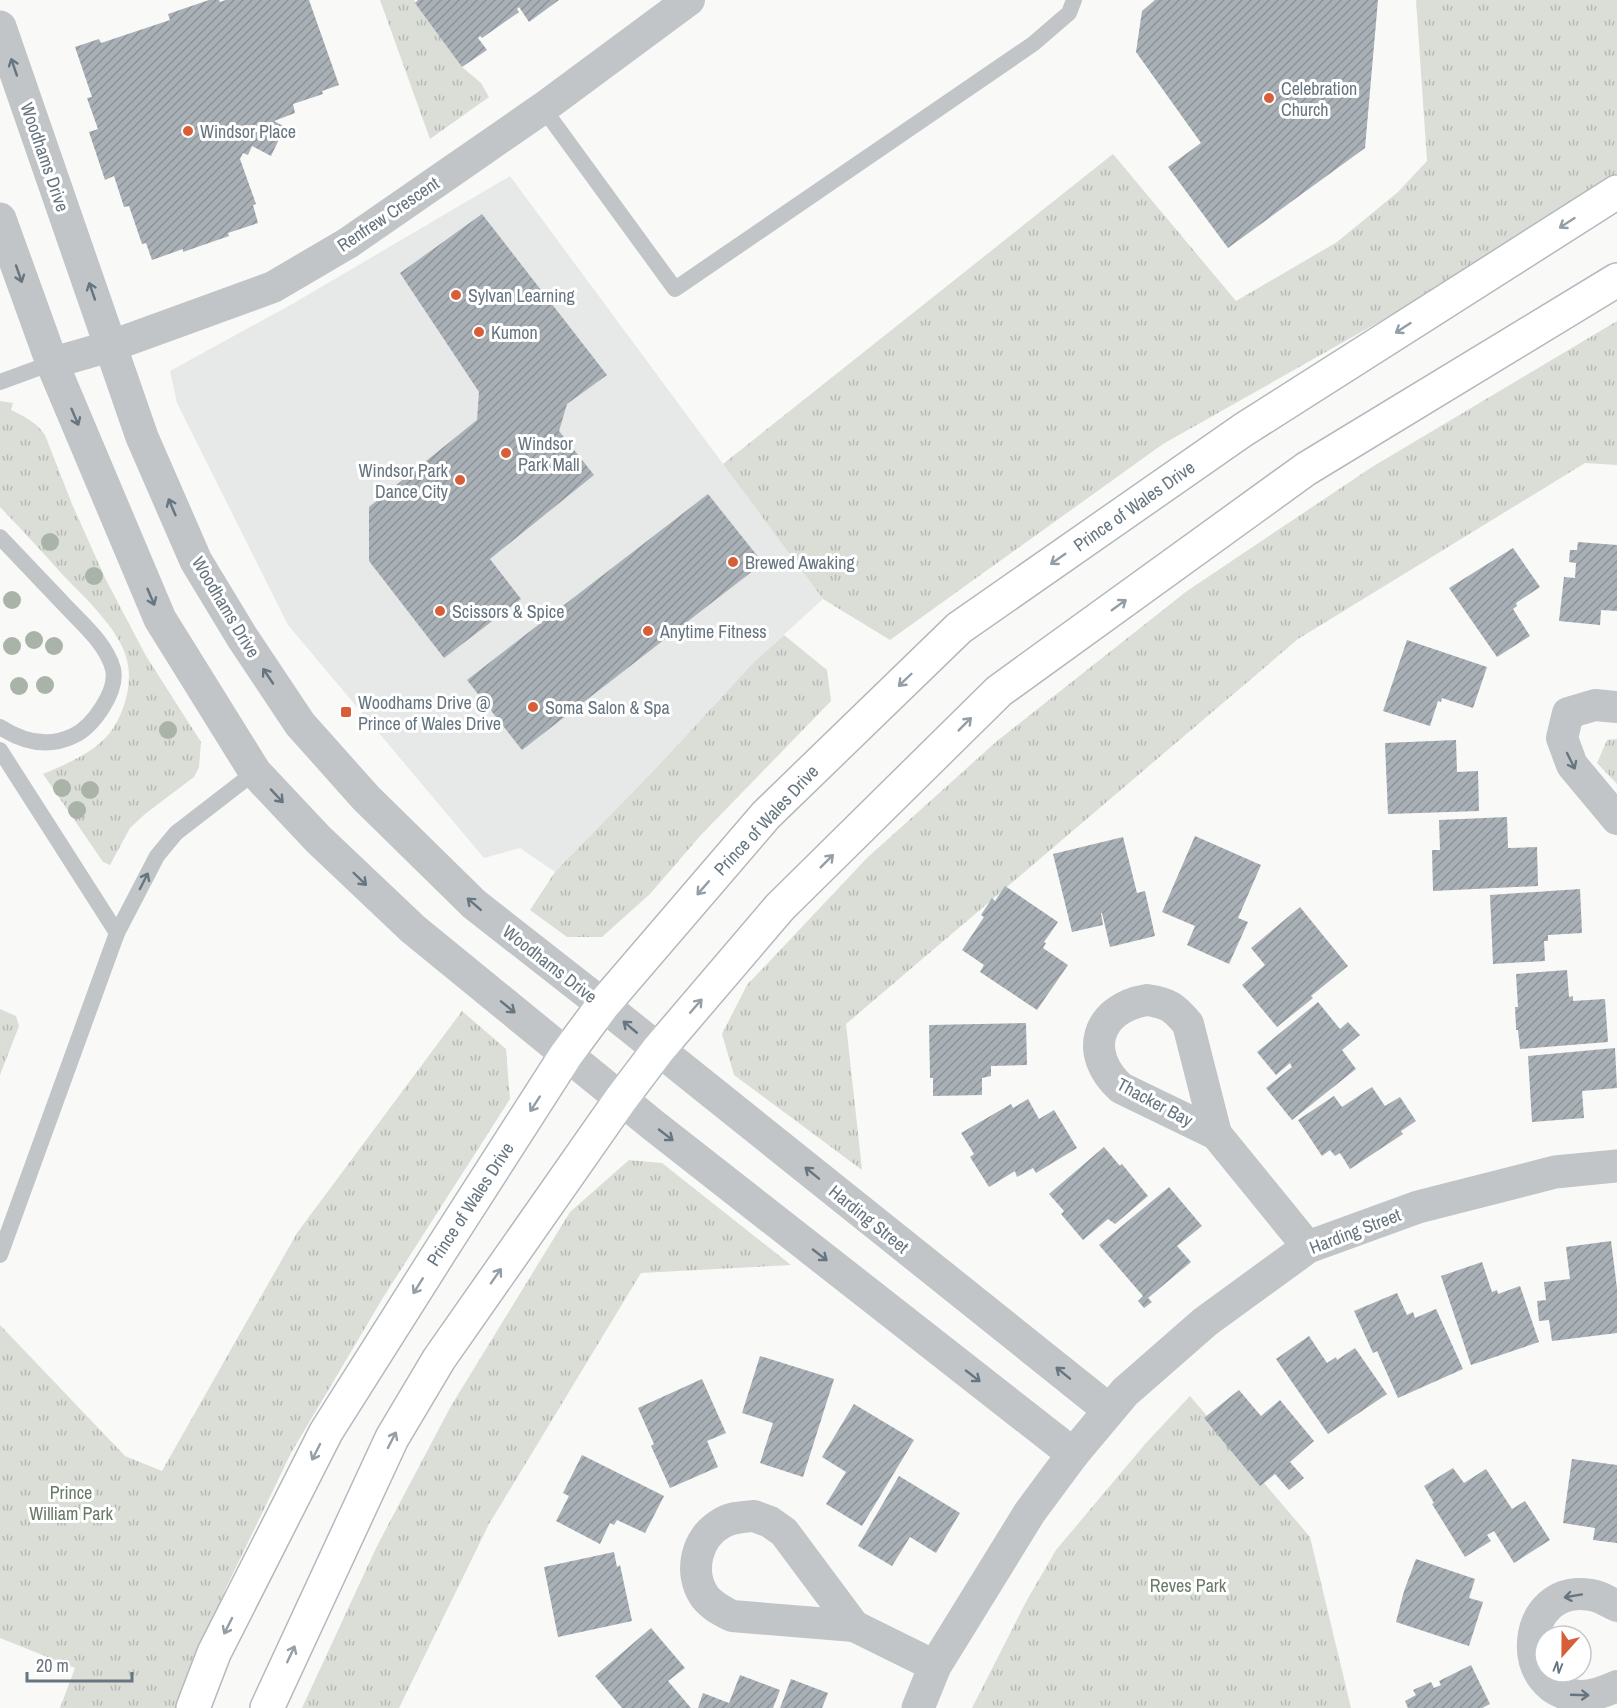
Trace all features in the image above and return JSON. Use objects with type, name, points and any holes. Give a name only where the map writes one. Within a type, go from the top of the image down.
[{"type":"main road","name":"Prince of Wales Drive","points":[[194,1708],[214,1653],[326,1432],[566,1055],[603,1005],[766,815],[959,628],[1243,430],[1617,192]]},
{"type":"main road","points":[[267,1708],[392,1438],[439,1359],[621,1098],[658,1050],[780,907],[999,691],[1306,469],[1617,280]]},
{"type":"street","name":"Renfrew Crescent","points":[[52,363],[111,346],[273,287],[348,243],[543,108],[689,0]]},
{"type":"street","name":"Woodhams Drive","points":[[0,27],[142,437],[196,561],[242,637],[300,724],[366,798],[474,904],[658,1050]]},
{"type":"street","points":[[0,219],[52,363],[160,619],[255,772],[318,839],[413,929],[566,1055],[1073,1454]]},
{"type":"street","points":[[1617,707],[1595,705],[1568,714],[1562,738],[1572,765],[1617,819]]},
{"type":"street","name":"Harding Street","points":[[658,1050],[1109,1410]]},
{"type":"street","points":[[1216,1134],[1308,1247]]},
{"type":"street","name":"Harding Street","points":[[918,1708],[935,1666],[1030,1512],[1073,1454],[1125,1392],[1205,1322],[1308,1247],[1418,1207],[1486,1189],[1555,1172],[1617,1167]]},
{"type":"street","points":[[854,1626],[784,1532],[770,1522],[754,1516],[737,1517],[721,1523],[708,1534],[699,1548],[695,1565],[697,1581],[705,1597],[716,1609],[732,1616],[854,1626],[935,1666]]},
{"type":"street","points":[[1617,1606],[1593,1595],[1576,1594],[1560,1599],[1546,1609],[1536,1623],[1532,1639],[1533,1656],[1539,1671],[1550,1684],[1564,1693],[1581,1696],[1598,1694],[1617,1686]]},
{"type":"lane","points":[[543,108],[675,289],[1034,44],[1069,13],[1074,0]]},
{"type":"lane","points":[[0,382],[52,363]]},
{"type":"lane","points":[[0,537],[103,647],[113,670],[109,695],[98,716],[79,734],[59,743],[39,742],[11,734],[0,727]]},
{"type":"lane","points":[[0,750],[117,933]]},
{"type":"lane","points":[[0,1255],[117,933],[157,856],[176,832],[255,772]]},
{"type":"shaded area","points":[[510,176],[823,599],[753,663],[660,764],[555,872],[520,848],[484,858],[288,625],[177,403],[170,371],[294,303]]},
{"type":"green space","points":[[380,0],[414,0],[462,67],[481,83],[489,97],[430,139]]},
{"type":"green space","points":[[1416,0],[1617,0],[1617,176],[1393,314],[1163,444],[890,640],[823,599],[723,464],[1113,154],[1236,301],[1337,242],[1398,192],[1427,161]]},
{"type":"green space","points":[[1617,321],[1617,465],[1585,463],[1298,639],[846,1024],[862,1170],[734,1075],[722,1034],[747,985],[867,858],[997,741],[1187,591],[1372,467]]},
{"type":"green space","points":[[0,401],[13,403],[11,410],[34,423],[45,435],[105,578],[146,656],[201,742],[199,767],[194,777],[130,828],[110,865],[103,862],[43,774],[87,753],[109,734],[125,701],[129,683],[128,665],[119,641],[102,616],[0,507]]},
{"type":"green space","points":[[784,635],[827,670],[831,701],[700,836],[650,894],[602,937],[567,937],[530,910],[555,872],[660,764],[753,663]]},
{"type":"green space","points":[[1617,739],[1617,784],[1597,763],[1607,740]]},
{"type":"green space","points":[[0,1009],[16,1016],[19,1026],[0,1075]]},
{"type":"green space","name":"Prince William Park","points":[[462,1011],[506,1049],[510,1099],[384,1296],[291,1453],[225,1590],[179,1708],[60,1708],[75,1668],[0,1638],[0,1325],[125,1456],[162,1471],[297,1233]]},
{"type":"green space","points":[[629,1160],[662,1163],[791,1265],[641,1273],[489,1524],[399,1708],[302,1708],[377,1546],[451,1406],[570,1212]]},
{"type":"green space","name":"Reves Park","points":[[1190,1396],[1310,1537],[1351,1708],[972,1708],[1027,1600],[1056,1550],[1146,1443]]},
{"type":"building","name":"Windsor Place","points":[[209,0],[220,2],[226,0],[309,0],[339,85],[322,91],[323,94],[293,104],[295,113],[274,121],[285,127],[271,156],[252,146],[248,155],[243,153],[240,159],[256,204],[253,205],[258,223],[228,233],[229,236],[152,260],[146,243],[142,244],[129,206],[124,207],[114,176],[105,180],[89,132],[98,129],[87,98],[92,97],[75,47],[99,39],[101,43],[170,20],[168,14]]},
{"type":"building","points":[[418,0],[559,0],[529,22],[519,7],[517,9],[519,12],[482,38],[480,36],[478,38],[487,50],[462,67],[415,3]]},
{"type":"building","name":"Celebration Church","points":[[1155,0],[1378,0],[1365,148],[1228,248],[1168,167],[1201,143],[1136,52],[1142,11]]},
{"type":"building","name":"Windsor Park Mall","points":[[482,214],[607,375],[567,404],[559,431],[594,475],[490,559],[521,599],[444,658],[369,561],[369,507],[477,420],[479,392],[400,273]]},
{"type":"building","points":[[708,494],[763,563],[522,750],[467,680]]},
{"type":"building","points":[[1578,542],[1617,545],[1617,611],[1601,610],[1600,625],[1559,621],[1564,577],[1575,578],[1576,563],[1569,562],[1570,550],[1577,550]]},
{"type":"building","points":[[1513,548],[1540,587],[1516,603],[1517,606],[1513,609],[1530,636],[1497,657],[1449,588]]},
{"type":"building","points":[[1407,640],[1487,667],[1473,708],[1442,698],[1441,702],[1438,701],[1430,726],[1383,711]]},
{"type":"building","points":[[1456,740],[1457,772],[1478,771],[1479,811],[1388,814],[1385,743]]},
{"type":"building","points":[[1507,817],[1508,848],[1537,847],[1538,886],[1433,891],[1432,850],[1440,850],[1439,820]]},
{"type":"building","points":[[1195,836],[1261,865],[1238,918],[1248,922],[1229,964],[1187,945],[1195,926],[1162,912]]},
{"type":"building","points":[[1123,837],[1137,893],[1145,891],[1155,936],[1110,947],[1102,913],[1103,925],[1072,932],[1053,854]]},
{"type":"building","points":[[1005,886],[1058,922],[1044,942],[1046,943],[1043,948],[1068,965],[1037,1010],[980,972],[984,965],[962,950],[984,917],[981,915],[992,898],[995,901]]},
{"type":"building","points":[[1580,889],[1582,933],[1548,935],[1548,941],[1544,941],[1545,961],[1493,964],[1490,895]]},
{"type":"building","points":[[1300,907],[1348,966],[1277,1027],[1242,985],[1265,965],[1251,948]]},
{"type":"building","points":[[1567,970],[1569,997],[1573,996],[1573,1001],[1605,999],[1608,1042],[1520,1049],[1518,1030],[1516,1030],[1515,1007],[1518,1007],[1516,974]]},
{"type":"building","points":[[1318,1002],[1340,1029],[1348,1022],[1360,1035],[1342,1050],[1356,1069],[1292,1120],[1266,1088],[1292,1067],[1290,1063],[1276,1075],[1257,1052]]},
{"type":"building","points":[[1026,1023],[1027,1065],[991,1066],[991,1076],[982,1078],[982,1095],[933,1096],[933,1078],[930,1078],[929,1025]]},
{"type":"building","points":[[1615,1048],[1617,1088],[1582,1091],[1584,1118],[1532,1122],[1528,1056]]},
{"type":"building","points":[[1372,1087],[1385,1106],[1400,1097],[1416,1121],[1401,1131],[1403,1134],[1350,1169],[1340,1153],[1335,1156],[1330,1150],[1322,1156],[1298,1120],[1334,1096],[1342,1107]]},
{"type":"building","points":[[1028,1099],[1039,1119],[1054,1110],[1077,1148],[1036,1173],[1033,1168],[1017,1177],[1015,1171],[989,1187],[970,1157],[974,1154],[961,1133],[1011,1104],[1013,1108]]},
{"type":"building","points":[[1104,1147],[1120,1166],[1122,1164],[1148,1196],[1115,1224],[1108,1219],[1083,1240],[1061,1214],[1064,1211],[1049,1194]]},
{"type":"building","points":[[1169,1187],[1202,1226],[1177,1246],[1191,1262],[1148,1298],[1152,1302],[1144,1308],[1138,1301],[1143,1296],[1099,1245]]},
{"type":"building","points":[[1611,1241],[1617,1288],[1617,1333],[1552,1341],[1549,1320],[1539,1321],[1537,1301],[1546,1300],[1544,1282],[1570,1279],[1566,1247]]},
{"type":"building","points":[[1482,1262],[1492,1292],[1497,1290],[1498,1294],[1520,1286],[1539,1342],[1471,1365],[1441,1276]]},
{"type":"building","points":[[1397,1293],[1407,1315],[1413,1312],[1415,1318],[1436,1309],[1463,1369],[1398,1398],[1377,1351],[1373,1353],[1354,1311]]},
{"type":"building","points":[[1309,1336],[1327,1363],[1336,1357],[1337,1360],[1355,1348],[1387,1394],[1328,1434],[1276,1359]]},
{"type":"building","points":[[760,1356],[834,1379],[803,1477],[760,1463],[773,1423],[742,1413]]},
{"type":"building","points":[[702,1379],[726,1433],[707,1441],[718,1467],[670,1488],[651,1446],[654,1444],[638,1408]]},
{"type":"building","points":[[1239,1390],[1261,1416],[1280,1400],[1314,1441],[1290,1462],[1304,1478],[1289,1490],[1275,1474],[1260,1486],[1204,1418]]},
{"type":"building","points":[[854,1404],[914,1440],[862,1526],[826,1504],[846,1472],[822,1457]]},
{"type":"building","points":[[582,1455],[664,1496],[645,1533],[617,1520],[614,1525],[610,1523],[600,1544],[556,1521],[569,1496],[563,1493]]},
{"type":"building","points":[[1572,1459],[1617,1465],[1617,1543],[1593,1540],[1595,1528],[1563,1523]]},
{"type":"building","points":[[1453,1468],[1464,1483],[1486,1469],[1512,1509],[1525,1501],[1550,1540],[1514,1563],[1494,1531],[1487,1535],[1491,1541],[1465,1557],[1432,1504],[1434,1503],[1424,1486]]},
{"type":"building","points":[[899,1476],[960,1513],[936,1553],[910,1537],[892,1566],[858,1546]]},
{"type":"building","points":[[614,1552],[617,1567],[620,1565],[632,1621],[558,1637],[544,1567]]},
{"type":"building","points":[[1416,1559],[1475,1579],[1469,1598],[1483,1602],[1469,1646],[1396,1622]]},
{"type":"building","points":[[651,1628],[685,1668],[668,1681],[691,1708],[622,1708],[595,1676]]},
{"type":"building","points":[[1471,1665],[1490,1704],[1482,1708],[1408,1708],[1405,1701],[1416,1695],[1413,1690],[1431,1682],[1434,1688],[1441,1685],[1439,1681]]},
{"type":"building","points":[[740,1675],[780,1690],[773,1708],[698,1708],[703,1693],[729,1703]]},
{"type":"building","points":[[791,1679],[828,1693],[822,1708],[780,1708]]},
{"type":"place","name":"Celebration Church","points":[[1269,98]]},
{"type":"place","name":"Windsor Place","points":[[188,131]]},
{"type":"place","name":"Sylvan Learning","points":[[456,295]]},
{"type":"place","name":"Kumon","points":[[479,332]]},
{"type":"place","name":"Windsor Park Mall","points":[[506,453]]},
{"type":"place","name":"Windsor Park Dance City","points":[[460,480]]},
{"type":"place","name":"Brewed Awaking","points":[[733,562]]},
{"type":"place","name":"Scissors & Spice","points":[[440,611]]},
{"type":"place","name":"Anytime Fitness","points":[[648,631]]},
{"type":"place","name":"Soma Salon & Spa","points":[[533,707]]},
{"type":"place","name":"Woodhams Drive @ Prince of Wales Drive","points":[[346,712]]}]
